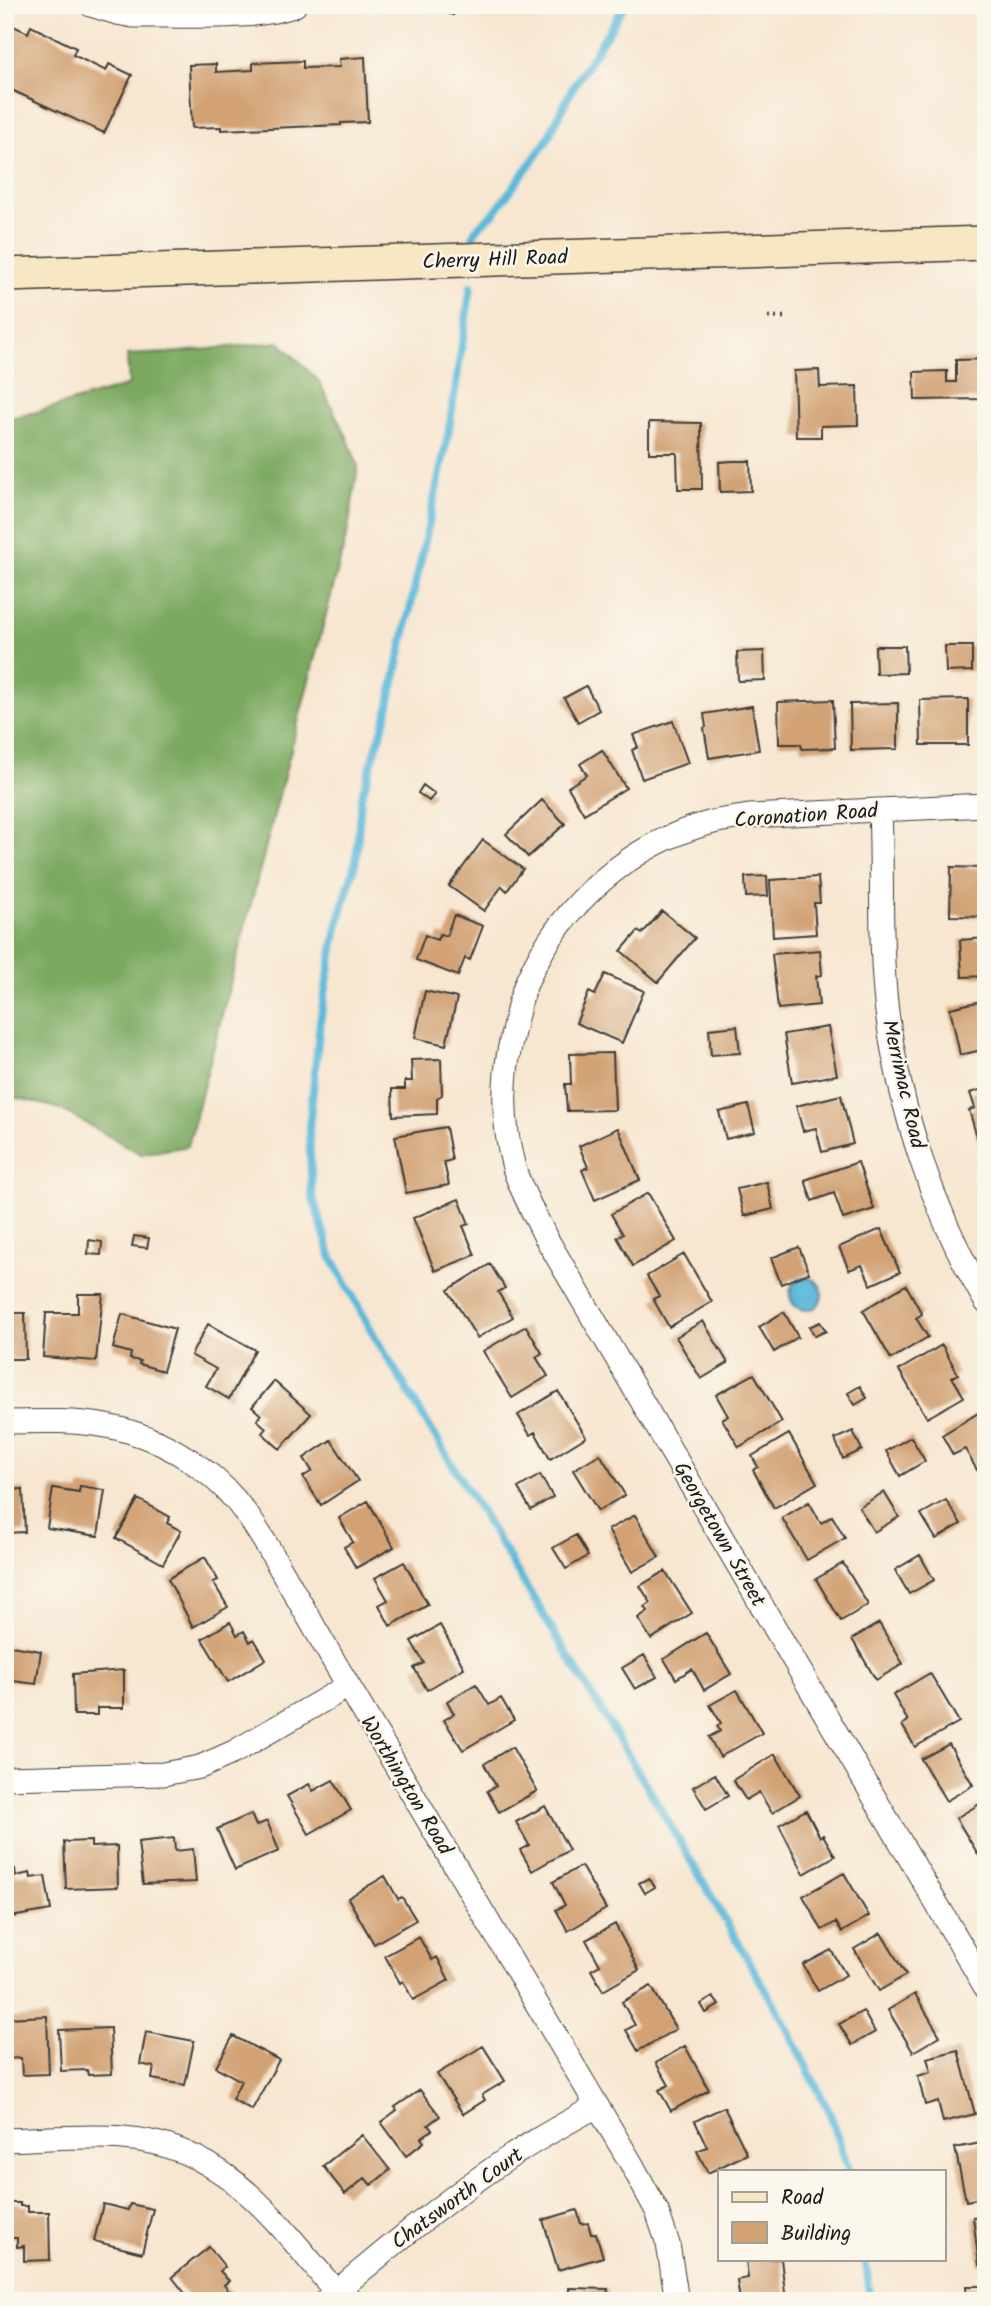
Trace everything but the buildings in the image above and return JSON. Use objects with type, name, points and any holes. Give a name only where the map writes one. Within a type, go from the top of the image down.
[{"type":"main road","name":"Cherry Hill Road","points":[[5,275],[986,243]]},
{"type":"street","points":[[91,5],[133,16],[259,13],[285,10],[295,5]]},
{"type":"street","name":"Coronation Road","points":[[506,1064],[519,1004],[528,979],[546,947],[566,918],[590,891],[621,865],[657,843],[713,822],[749,816],[986,805]]},
{"type":"street","name":"Merrimac Road","points":[[880,810],[887,1008],[895,1058],[923,1165],[951,1234],[986,1302]]},
{"type":"street","name":"Georgetown Street","points":[[506,1064],[506,1113],[514,1168],[545,1236],[986,1988]]},
{"type":"street","name":"Worthington Road","points":[[5,1422],[71,1420],[113,1426],[160,1443],[203,1469],[243,1508],[631,2163],[657,2211],[668,2244],[677,2301]]},
{"type":"street","points":[[5,1778],[163,1774],[200,1767],[234,1752],[348,1686]]},
{"type":"street","name":"Chatsworth Court","points":[[330,2296],[410,2230],[491,2169],[597,2106]]},
{"type":"street","points":[[5,2140],[121,2138],[168,2147],[210,2165],[231,2178],[262,2204],[330,2296]]},
{"type":"path","points":[[768,317],[785,317]]},
{"type":"green space","points":[[279,342],[318,380],[347,437],[358,466],[348,530],[188,1146],[141,1154],[58,1108],[5,1095],[5,419],[129,385],[127,355]]},
{"type":"water","points":[[806,1278],[818,1282],[822,1294],[818,1306],[806,1310],[794,1306],[790,1294],[794,1282]]},
{"type":"waterway","points":[[473,237],[476,229],[494,213],[546,142],[572,89],[625,5]]},
{"type":"waterway","points":[[471,286],[448,436],[387,714],[361,798],[356,860],[337,927],[320,1021],[309,1129],[312,1195],[331,1256],[375,1337],[656,1801],[782,2018],[830,2114],[849,2170]]},
{"type":"waterway","points":[[865,2260],[871,2301]]}]
